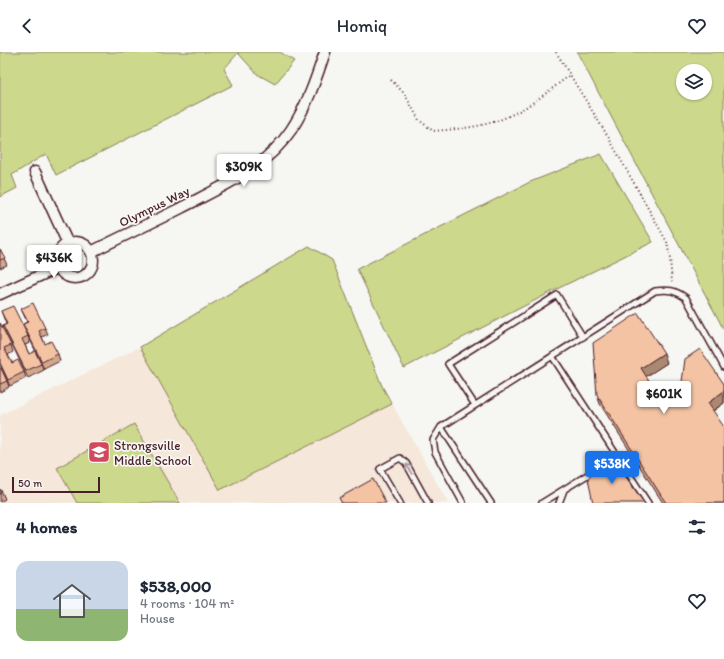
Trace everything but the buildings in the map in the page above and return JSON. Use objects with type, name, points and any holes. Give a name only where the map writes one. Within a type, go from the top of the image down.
[{"type":"street","name":"Olympus Way","points":[[91,252],[234,181],[258,166],[274,150],[301,115],[325,52]]},
{"type":"street","points":[[35,172],[68,244]]},
{"type":"street","points":[[68,244],[81,244],[91,252],[91,269],[82,276],[71,278],[62,272],[59,267],[57,260],[59,252],[68,244]]},
{"type":"street","points":[[0,294],[59,267]]},
{"type":"lane","points":[[463,503],[435,452],[433,440],[441,427],[655,291],[665,289],[677,291],[686,298],[724,367]]},
{"type":"lane","points":[[475,405],[448,364],[557,295],[583,337]]},
{"type":"lane","points":[[552,356],[648,503]]},
{"type":"lane","points":[[441,427],[491,503]]},
{"type":"lane","points":[[542,503],[618,456]]},
{"type":"lane","points":[[400,503],[380,469],[400,458],[406,463],[428,503]]},
{"type":"lane","points":[[559,503],[564,490]]},
{"type":"path","points":[[556,52],[607,135],[666,242],[672,273],[672,290]]},
{"type":"path","points":[[391,80],[404,93],[419,120],[433,131],[464,128],[511,116],[527,107],[570,74]]},
{"type":"shaded area","name":"Strongsville Middle School","points":[[140,347],[220,490],[392,404],[448,503],[0,503],[0,415]]},
{"type":"green space","points":[[0,52],[280,52],[294,61],[275,84],[257,74],[238,53],[224,69],[233,85],[56,175],[46,154],[12,175],[17,188],[0,197]]},
{"type":"green space","points":[[577,52],[724,52],[724,330]]},
{"type":"green space","points":[[601,154],[653,242],[561,287],[404,368],[357,269],[530,182]]},
{"type":"green space","points":[[309,246],[332,260],[382,386],[392,404],[220,490],[140,347]]},
{"type":"green space","points":[[134,424],[180,503],[77,503],[57,468]]},
{"type":"place","name":"Strongsville Middle School","points":[[99,452]]}]
